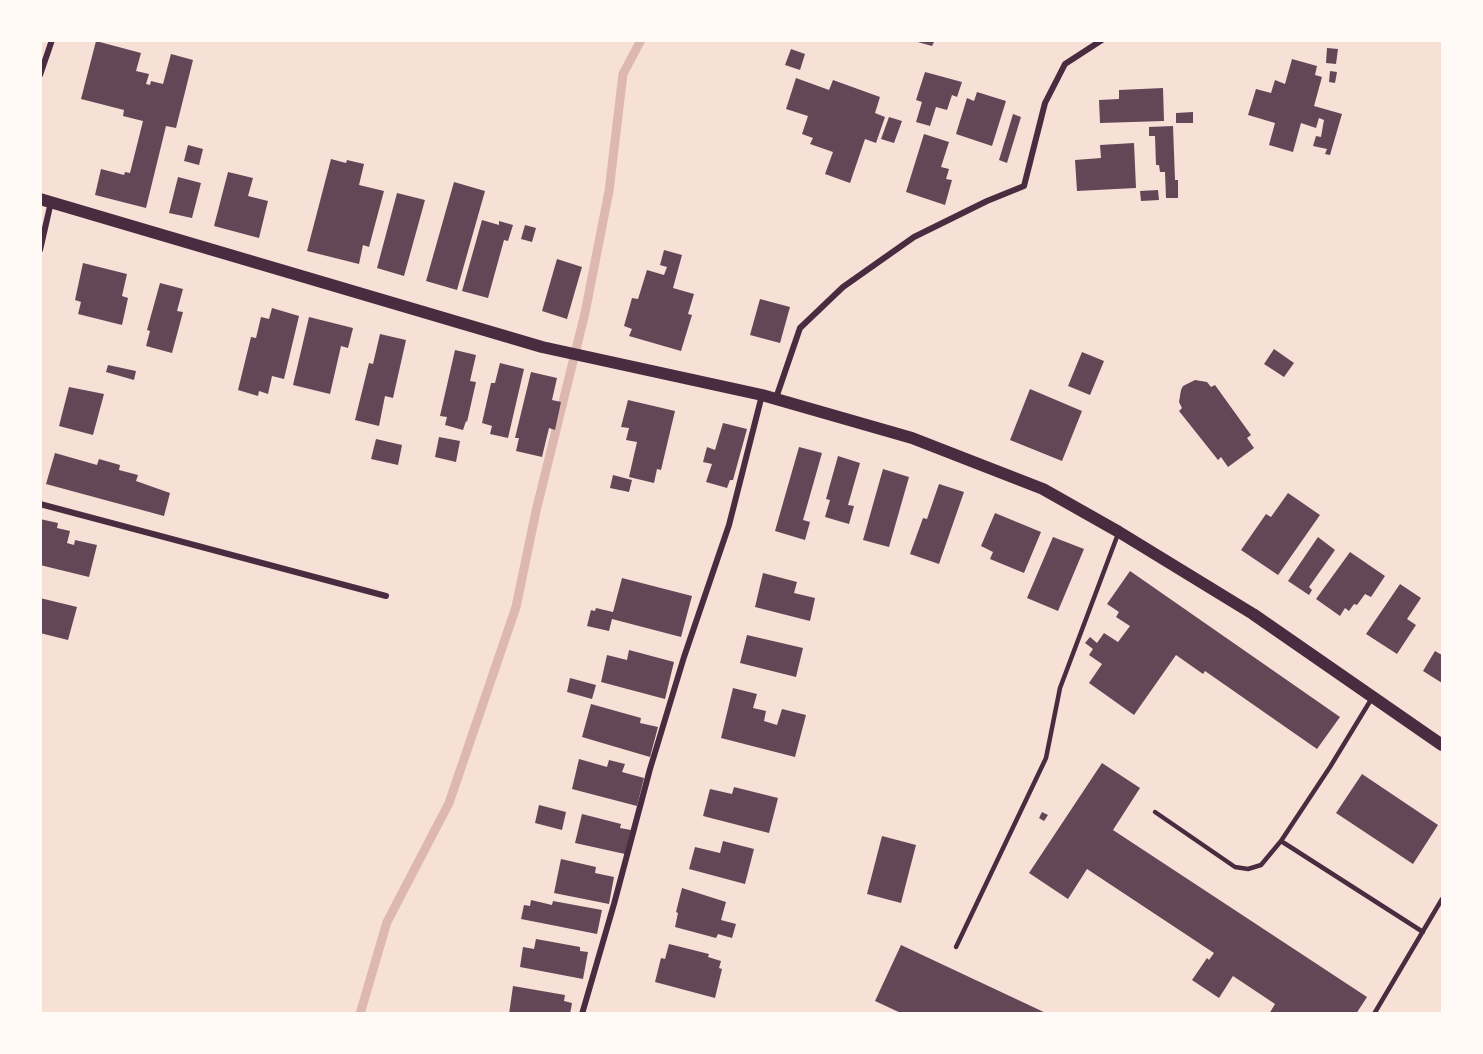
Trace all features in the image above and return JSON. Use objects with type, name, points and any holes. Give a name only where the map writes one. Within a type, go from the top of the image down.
[{"type":"main road","points":[[46,200],[542,347],[762,395],[923,442],[1043,489],[1119,532],[1253,614],[1443,746]]},
{"type":"street","points":[[40,75],[52,40]]},
{"type":"street","points":[[776,399],[800,328],[843,287],[914,237],[987,201],[1024,186],[1045,103],[1065,64],[1102,40]]},
{"type":"street","points":[[40,250],[46,200]]},
{"type":"street","points":[[582,1014],[657,746],[684,657],[729,525],[762,395]]},
{"type":"street","points":[[40,504],[386,596]]},
{"type":"lane","points":[[956,947],[1047,758],[1060,688],[1119,532]]},
{"type":"lane","points":[[1155,812],[1235,867],[1248,869],[1261,865],[1281,841],[1373,696]]},
{"type":"lane","points":[[1281,841],[1423,932]]},
{"type":"lane","points":[[1374,1014],[1443,899]]},
{"type":"building","points":[[935,40],[932,46],[914,41]]},
{"type":"building","points":[[96,41],[141,53],[136,71],[149,74],[146,84],[150,85],[151,81],[163,84],[171,54],[193,60],[176,128],[166,126],[146,208],[95,195],[101,169],[124,175],[125,172],[130,173],[143,121],[123,116],[124,110],[81,99]]},
{"type":"building","points":[[1327,48],[1338,49],[1336,64],[1326,63]]},
{"type":"building","points":[[791,49],[805,54],[800,70],[785,65]]},
{"type":"building","points":[[1292,59],[1317,66],[1315,75],[1322,77],[1314,106],[1342,114],[1330,155],[1325,154],[1327,149],[1313,146],[1316,136],[1321,137],[1324,120],[1319,118],[1316,128],[1301,123],[1293,152],[1269,145],[1275,123],[1248,115],[1256,89],[1271,93],[1275,80],[1285,84]]},
{"type":"building","points":[[1330,71],[1337,72],[1335,83],[1329,82]]},
{"type":"building","points":[[925,72],[962,82],[957,97],[952,95],[947,110],[936,107],[930,126],[916,122],[922,102],[916,100]]},
{"type":"building","points":[[796,78],[829,90],[833,80],[880,97],[875,113],[885,117],[876,143],[865,139],[850,183],[825,174],[833,152],[810,144],[813,138],[802,134],[808,116],[786,109]]},
{"type":"building","points":[[1163,88],[1164,121],[1100,123],[1099,100],[1119,99],[1119,90]]},
{"type":"building","points":[[977,92],[1006,101],[992,146],[956,134],[967,98],[974,101]]},
{"type":"building","points":[[1193,112],[1193,123],[1176,123],[1176,113]]},
{"type":"building","points":[[1013,114],[1021,117],[1007,163],[999,160]]},
{"type":"building","points":[[889,117],[902,121],[894,143],[881,139]]},
{"type":"building","points":[[1173,126],[1178,198],[1166,198],[1165,172],[1160,172],[1159,165],[1156,165],[1155,136],[1149,136],[1149,127]]},
{"type":"building","points":[[924,134],[949,142],[941,167],[949,169],[946,179],[952,180],[945,205],[906,192]]},
{"type":"building","points":[[1134,143],[1136,188],[1077,191],[1075,160],[1101,158],[1100,145]]},
{"type":"building","points":[[188,145],[203,149],[199,165],[184,161]]},
{"type":"building","points":[[331,159],[364,164],[359,185],[384,191],[369,247],[363,245],[359,264],[307,251]]},
{"type":"building","points":[[228,172],[253,178],[248,196],[268,201],[259,238],[214,226]]},
{"type":"building","points":[[178,177],[201,183],[192,218],[169,213]]},
{"type":"building","points":[[454,182],[485,191],[457,290],[426,281]]},
{"type":"building","points":[[1158,190],[1159,200],[1141,201],[1140,191]]},
{"type":"building","points":[[397,193],[425,200],[404,276],[377,268]]},
{"type":"building","points":[[482,220],[499,225],[499,221],[513,225],[508,241],[504,240],[488,298],[462,291]]},
{"type":"building","points":[[525,225],[536,228],[532,242],[521,239]]},
{"type":"building","points":[[664,250],[682,255],[673,288],[694,294],[688,314],[692,315],[681,351],[629,336],[632,329],[624,326],[632,298],[638,299],[647,270],[664,275],[667,267],[660,265]]},
{"type":"building","points":[[557,259],[582,267],[567,319],[542,311]]},
{"type":"building","points":[[83,263],[127,274],[122,296],[128,298],[122,325],[78,314],[81,302],[75,300]]},
{"type":"building","points":[[160,283],[183,289],[177,311],[183,312],[172,353],[146,346],[150,331],[147,330]]},
{"type":"building","points":[[760,299],[790,307],[780,343],[750,335]]},
{"type":"building","points":[[272,308],[299,316],[284,379],[272,376],[268,394],[259,391],[258,396],[238,390],[251,337],[256,338],[261,317],[269,319]]},
{"type":"building","points":[[309,317],[353,328],[348,348],[341,346],[330,394],[293,385]]},
{"type":"building","points":[[380,334],[406,340],[393,398],[385,396],[379,426],[355,420],[369,363],[373,364]]},
{"type":"building","points":[[1274,349],[1294,363],[1284,377],[1264,364]]},
{"type":"building","points":[[455,350],[476,355],[470,381],[476,382],[463,430],[445,425],[447,417],[440,416]]},
{"type":"building","points":[[1082,352],[1104,361],[1090,395],[1068,386]]},
{"type":"building","points":[[500,363],[524,369],[508,438],[490,434],[492,426],[482,423],[491,383],[495,383]]},
{"type":"building","points":[[108,365],[136,371],[134,380],[106,372]]},
{"type":"building","points":[[531,372],[557,378],[552,400],[561,402],[555,430],[549,428],[542,457],[516,451],[519,438],[515,438]]},
{"type":"building","points":[[1195,380],[1207,382],[1211,387],[1215,385],[1251,435],[1247,438],[1254,448],[1228,467],[1221,457],[1218,460],[1179,411],[1182,408],[1179,402],[1183,386]]},
{"type":"building","points":[[69,387],[104,394],[93,435],[59,426]]},
{"type":"building","points":[[1030,389],[1082,411],[1062,461],[1010,440]]},
{"type":"building","points":[[628,400],[675,411],[661,470],[657,469],[654,483],[629,477],[637,442],[626,440],[629,428],[621,427]]},
{"type":"building","points":[[723,423],[747,429],[733,480],[730,480],[727,488],[706,482],[712,464],[703,462],[707,447],[715,450]]},
{"type":"building","points":[[439,437],[460,441],[456,462],[435,457]]},
{"type":"building","points":[[376,439],[402,445],[398,465],[371,459]]},
{"type":"building","points":[[799,447],[822,453],[803,520],[810,522],[805,540],[775,531]]},
{"type":"building","points":[[55,453],[97,465],[99,459],[120,465],[119,470],[138,475],[136,481],[170,493],[164,516],[46,484]]},
{"type":"building","points":[[838,456],[860,463],[848,505],[854,506],[849,524],[825,517],[830,500],[826,499]]},
{"type":"building","points":[[883,469],[909,477],[889,547],[863,540]]},
{"type":"building","points":[[613,475],[632,480],[629,492],[610,488]]},
{"type":"building","points":[[939,484],[964,492],[939,564],[910,554],[923,518],[927,519]]},
{"type":"building","points":[[1288,493],[1320,515],[1278,575],[1241,550],[1266,514],[1271,517]]},
{"type":"building","points":[[995,513],[1041,532],[1024,573],[990,559],[993,552],[981,546]]},
{"type":"building","points":[[40,519],[58,523],[57,528],[70,531],[67,543],[74,545],[75,540],[97,545],[89,577],[40,565]]},
{"type":"building","points":[[1053,537],[1084,549],[1058,611],[1027,598]]},
{"type":"building","points":[[1318,537],[1335,550],[1309,587],[1312,590],[1309,595],[1288,581]]},
{"type":"building","points":[[1350,552],[1385,576],[1371,597],[1365,594],[1357,605],[1354,604],[1349,611],[1345,608],[1340,616],[1316,599]]},
{"type":"building","points":[[1130,571],[1340,717],[1317,749],[1205,671],[1203,674],[1176,655],[1134,715],[1089,683],[1102,664],[1089,655],[1093,649],[1085,643],[1090,637],[1097,643],[1104,633],[1118,642],[1130,626],[1116,617],[1119,612],[1107,604]]},
{"type":"building","points":[[763,573],[797,582],[794,593],[815,598],[810,621],[755,607]]},
{"type":"building","points":[[622,578],[692,596],[681,637],[612,619],[609,631],[587,626],[591,610],[595,611],[596,608],[613,612]]},
{"type":"building","points":[[1400,584],[1421,598],[1407,619],[1416,625],[1397,654],[1366,634]]},
{"type":"building","points":[[40,598],[77,607],[68,640],[40,633]]},
{"type":"building","points":[[747,635],[803,648],[796,677],[740,663]]},
{"type":"building","points":[[629,650],[674,662],[665,699],[601,682],[607,655],[627,660]]},
{"type":"building","points":[[1435,651],[1442,655],[1442,683],[1423,671]]},
{"type":"building","points":[[570,678],[596,685],[592,699],[567,692]]},
{"type":"building","points":[[733,688],[757,694],[753,708],[766,711],[764,721],[777,725],[782,709],[806,715],[795,757],[721,738]]},
{"type":"building","points":[[591,704],[641,718],[640,723],[658,727],[650,757],[582,737]]},
{"type":"building","points":[[579,759],[607,767],[609,760],[625,764],[622,772],[644,778],[637,806],[572,789]]},
{"type":"building","points":[[1102,763],[1140,788],[1113,830],[1367,997],[1356,1014],[1269,1014],[1275,1004],[1233,976],[1219,998],[1192,980],[1207,958],[1209,960],[1214,953],[1087,869],[1068,899],[1029,873]]},
{"type":"building","points":[[1362,774],[1438,825],[1413,864],[1336,813]]},
{"type":"building","points":[[734,787],[778,798],[769,833],[703,816],[710,789],[732,794]]},
{"type":"building","points":[[539,805],[566,812],[562,830],[535,823]]},
{"type":"building","points":[[1042,812],[1048,815],[1044,821],[1039,818]]},
{"type":"building","points":[[582,814],[621,824],[620,828],[631,830],[625,854],[575,843]]},
{"type":"building","points":[[882,836],[916,845],[901,903],[867,894]]},
{"type":"building","points":[[723,841],[754,849],[745,884],[689,869],[695,847],[720,853]]},
{"type":"building","points":[[561,859],[596,867],[595,873],[614,877],[609,904],[554,893]]},
{"type":"building","points":[[682,888],[726,902],[721,920],[736,924],[732,938],[718,934],[716,938],[675,927]]},
{"type":"building","points":[[531,900],[552,905],[553,901],[602,910],[597,934],[521,919],[524,905],[530,906]]},
{"type":"building","points":[[536,939],[580,947],[580,951],[588,952],[583,979],[520,967],[523,947],[534,949]]},
{"type":"building","points":[[669,944],[709,954],[708,957],[721,961],[719,968],[722,969],[715,998],[655,982],[661,958],[665,959]]},
{"type":"building","points":[[901,945],[1048,1014],[903,1014],[875,1001]]},
{"type":"building","points":[[513,986],[565,995],[564,1001],[572,1003],[570,1014],[509,1014]]},
{"type":"waterway","points":[[360,1014],[387,922],[449,803],[516,607],[536,511],[585,313],[609,191],[623,74],[641,40]]}]
